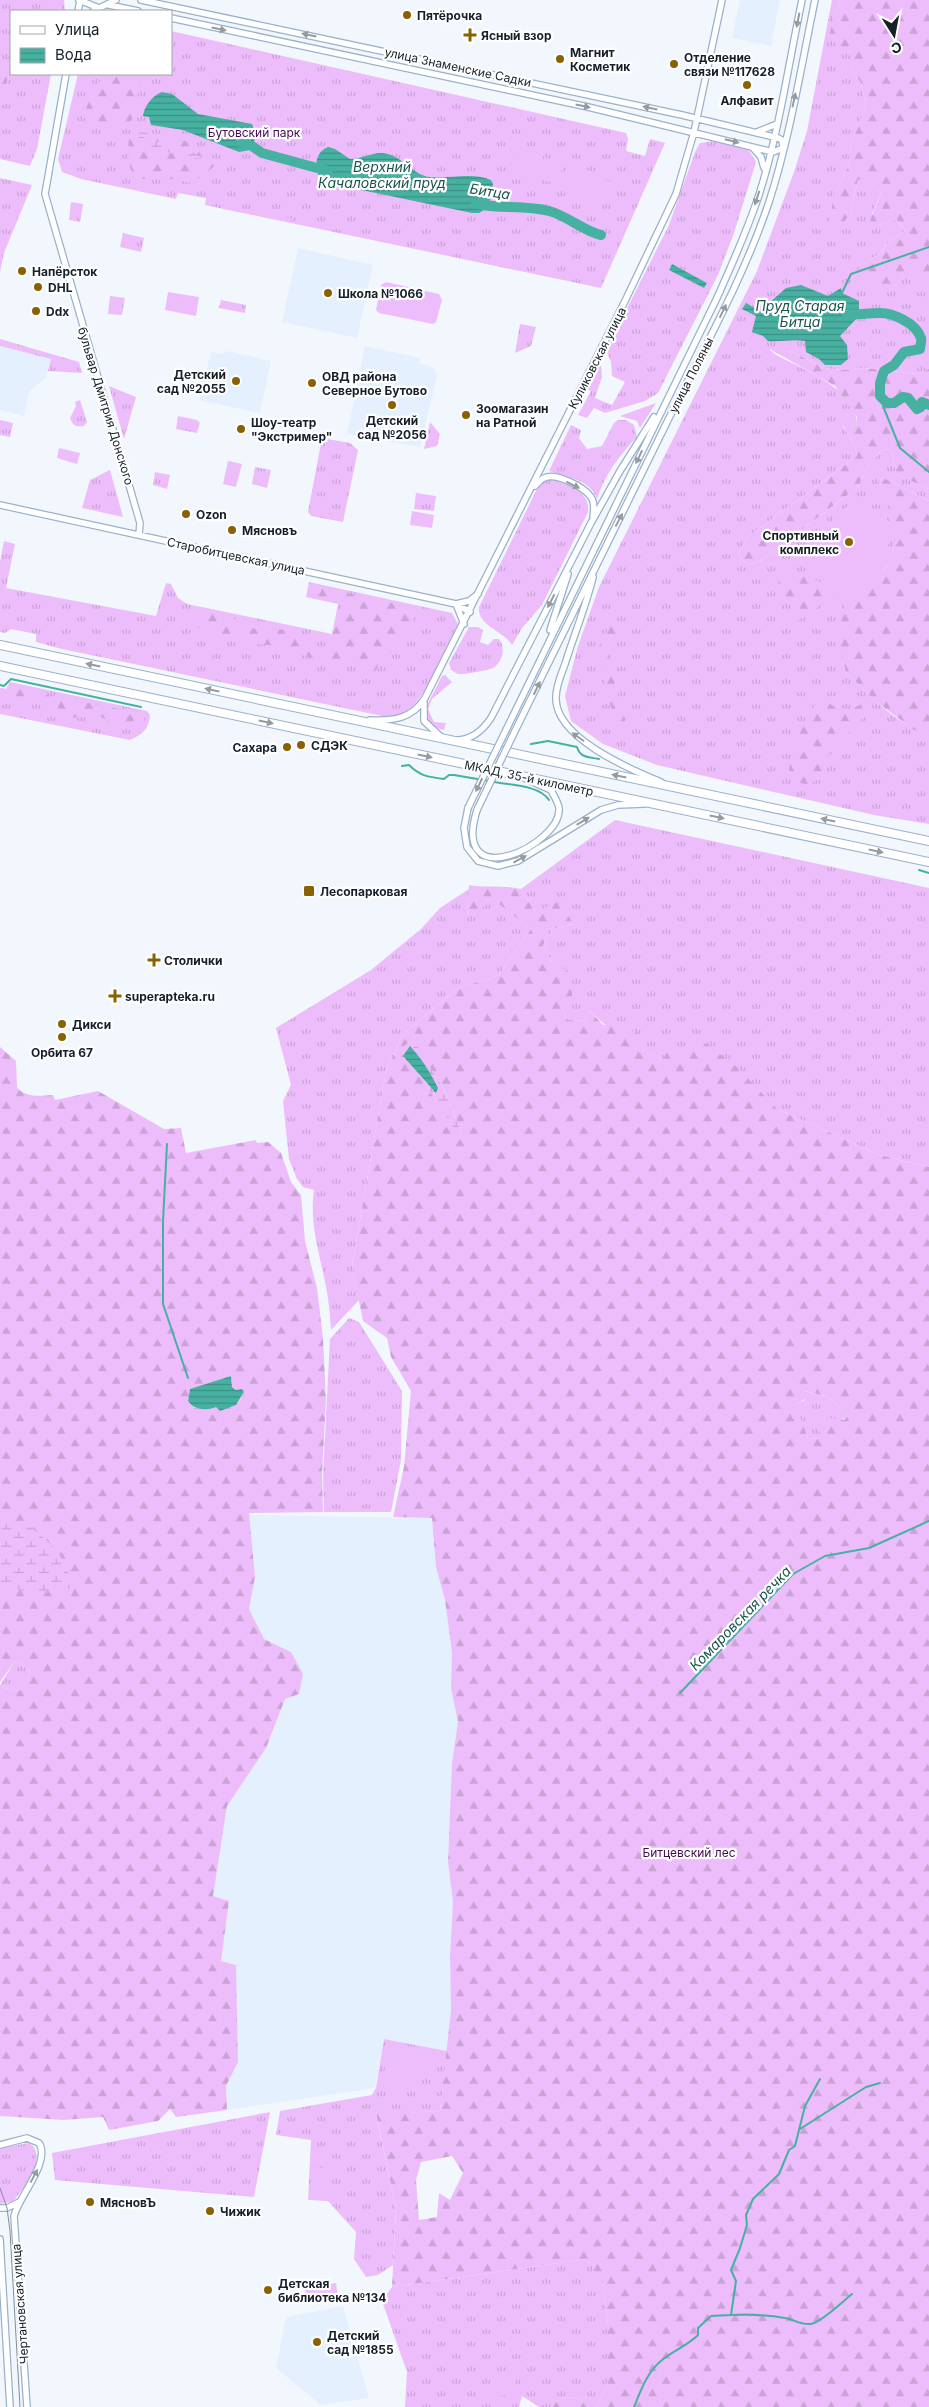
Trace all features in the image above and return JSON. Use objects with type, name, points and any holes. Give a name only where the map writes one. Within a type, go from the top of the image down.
[{"type":"highway","name":"МКАД, 35-й километр","points":[[0,645],[928,841]]},
{"type":"highway","name":"МКАД, 35-й километр","points":[[0,666],[926,862]]},
{"type":"main road","points":[[79,1],[96,10],[110,5],[116,0]]},
{"type":"main road","name":"улица Знаменские Садки","points":[[141,0],[697,118],[774,137]]},
{"type":"main road","name":"Куликовская улица","points":[[425,698],[531,490],[676,194],[694,132],[722,0]]},
{"type":"main road","name":"улица Поляны","points":[[670,807],[643,804],[611,806],[508,865],[498,866],[478,860],[467,847],[464,828],[468,808],[739,250],[765,172],[774,137],[802,0]]},
{"type":"main road","name":"улица Поляны","points":[[518,775],[551,790],[559,809],[556,822],[537,841],[512,855],[502,858],[483,855],[477,849],[473,839],[472,831],[477,810],[597,563],[724,310],[769,203],[784,148],[814,0]]},
{"type":"main road","points":[[110,5],[133,10]]},
{"type":"main road","name":"улица Знаменские Садки","points":[[172,18],[484,85],[770,151]]},
{"type":"main road","name":"бульвар Дмитрия Донского","points":[[66,75],[46,194],[140,523],[139,535]]},
{"type":"main road","points":[[484,85],[496,83],[502,76]]},
{"type":"main road","points":[[755,133],[777,124]]},
{"type":"main road","points":[[770,151],[779,151],[784,148],[782,140],[774,137]]},
{"type":"main road","points":[[749,146],[761,157],[765,172]]},
{"type":"main road","points":[[425,698],[422,708],[424,721],[436,734],[449,740],[470,736],[480,731],[491,718],[591,523],[620,471],[668,397]]},
{"type":"main road","points":[[531,490],[544,478],[549,477],[563,480],[579,488],[586,492],[593,503],[591,523]]},
{"type":"main road","name":"Старобитцевская улица","points":[[0,504],[456,604],[470,612]]},
{"type":"main road","points":[[545,648],[573,558]]},
{"type":"main road","points":[[597,563],[557,690],[558,712],[566,727],[580,739],[644,775],[684,789]]},
{"type":"main road","points":[[464,624],[456,604],[469,601],[480,592]]},
{"type":"main road","points":[[345,718],[396,720],[414,713],[425,698]]},
{"type":"main road","name":"Чертановская улица","points":[[0,2145],[27,2138],[34,2140],[42,2147],[40,2162],[19,2202],[14,2216],[27,2407]]},
{"type":"main road","points":[[0,2208],[7,2208],[19,2202]]},
{"type":"main road","name":"Чертановская улица","points":[[0,2239],[10,2407]]},
{"type":"shaded area","points":[[740,0],[780,0],[771,46],[732,38]]},
{"type":"shaded area","name":"Школа №1066","points":[[298,248],[373,265],[357,338],[282,322]]},
{"type":"shaded area","points":[[0,346],[51,359],[46,377],[29,392],[24,416],[0,410]]},
{"type":"shaded area","name":"Детский сад №2056","points":[[365,346],[420,358],[419,363],[433,367],[437,376],[420,447],[347,434]]},
{"type":"shaded area","name":"Детский сад №2055","points":[[227,351],[271,361],[260,413],[199,400],[211,352],[223,354]]},
{"type":"shaded area","points":[[249,1515],[432,1518],[436,1567],[445,1600],[452,1653],[451,1688],[458,1722],[452,1763],[448,1862],[453,1902],[450,1956],[451,2010],[447,2051],[384,2039],[375,2088],[227,2110],[226,2086],[238,2062],[235,1964],[221,1961],[229,1901],[213,1896],[227,1806],[266,1748],[285,1699],[291,1652],[264,1639],[249,1609],[255,1577]]},
{"type":"shaded area","name":"Детский сад №1855","points":[[343,2306],[369,2398],[321,2405],[276,2368],[286,2317]]},
{"type":"green space","points":[[0,0],[64,0],[65,10],[10,10],[10,75],[51,75],[37,149],[30,166],[0,159]]},
{"type":"green space","points":[[832,0],[840,0],[829,38],[851,52],[851,69],[861,83],[866,106],[851,144],[849,165],[834,195],[850,215],[858,180],[867,177],[881,193],[872,214],[878,225],[896,219],[905,230],[887,244],[878,255],[861,265],[890,291],[904,276],[929,276],[929,369],[918,374],[864,368],[842,370],[824,368],[793,352],[769,349],[776,355],[827,382],[849,402],[855,413],[857,426],[843,425],[857,456],[748,537],[738,553],[747,565],[760,561],[858,487],[868,466],[883,449],[892,450],[896,474],[929,489],[929,501],[882,477],[879,482],[891,514],[894,540],[893,552],[890,562],[883,569],[846,672],[884,708],[905,724],[929,734],[929,824],[874,815],[657,765],[603,744],[571,721],[565,696],[578,646],[599,587],[757,271],[794,172],[807,131]]},
{"type":"green space","points":[[840,0],[929,0],[929,276],[904,276],[890,291],[883,293],[859,274],[858,270],[861,265],[878,255],[887,244],[905,230],[896,219],[878,225],[870,221],[881,193],[867,178],[858,180],[850,215],[841,225],[829,224],[834,195],[849,165],[851,144],[866,106],[861,83],[851,69],[851,52],[828,39]]},
{"type":"green space","name":"Бутовский парк","points":[[172,31],[626,133],[628,138],[626,151],[645,156],[650,139],[665,143],[601,288],[205,205],[206,198],[178,193],[176,199],[81,179],[62,172],[58,159],[78,75],[172,75]]},
{"type":"green space","points":[[10,58],[3,100],[0,103],[0,59]]},
{"type":"green space","points":[[105,75],[142,75],[130,122],[92,126],[84,116],[98,83]]},
{"type":"green space","points":[[133,132],[168,136],[191,143],[210,155],[217,164],[201,177],[189,183],[176,179],[143,179],[136,176],[131,169],[128,155],[129,134]]},
{"type":"green space","points":[[139,136],[193,152],[204,159],[178,155],[150,146],[136,138]]},
{"type":"green space","points":[[714,141],[748,149],[756,162],[734,233],[718,275],[658,393],[645,401],[605,413],[594,408],[587,418],[578,415],[591,391],[587,389],[601,361],[602,377],[595,398],[612,405],[625,382],[612,376],[611,362],[606,350],[669,225],[700,143]],"holes":[[[672,265],[707,283],[704,288],[669,269]]]},
{"type":"green space","points":[[535,148],[546,151],[533,176],[513,167],[510,162],[513,154]]},
{"type":"green space","points":[[545,157],[563,167],[555,184],[535,177]]},
{"type":"green space","points":[[570,161],[611,182],[599,209],[557,188]]},
{"type":"green space","points":[[0,178],[32,185],[4,253],[0,272]]},
{"type":"green space","points":[[71,202],[83,204],[80,222],[69,220]]},
{"type":"green space","points":[[224,205],[292,219],[291,222],[224,209]]},
{"type":"green space","points":[[123,233],[144,238],[141,252],[120,247]]},
{"type":"green space","points":[[386,282],[439,294],[442,300],[436,322],[433,324],[379,313],[376,310],[381,285]]},
{"type":"green space","points":[[168,292],[199,297],[196,316],[165,310]]},
{"type":"green space","points":[[110,296],[125,298],[122,315],[108,314]]},
{"type":"green space","points":[[221,300],[246,305],[245,313],[219,308]]},
{"type":"green space","points":[[520,324],[536,327],[531,346],[515,353]]},
{"type":"green space","points":[[0,339],[79,362],[82,373],[48,371],[51,359],[0,346]]},
{"type":"green space","points":[[768,348],[793,352],[824,368],[842,370],[864,368],[918,374],[929,369],[929,489],[896,474],[892,450],[883,449],[868,466],[858,487],[760,561],[747,565],[738,553],[748,537],[857,456],[843,424],[857,426],[857,417],[835,386]]},
{"type":"green space","points":[[109,386],[136,397],[124,439]]},
{"type":"green space","points":[[80,400],[87,422],[84,426],[75,425],[70,418],[76,406],[75,402]]},
{"type":"green space","points":[[656,403],[640,428],[637,421],[620,416]]},
{"type":"green space","points":[[178,416],[197,420],[200,423],[197,433],[176,429]]},
{"type":"green space","points":[[0,420],[13,423],[10,437],[0,435]]},
{"type":"green space","points":[[618,420],[626,420],[634,425],[637,437],[613,466],[604,481],[597,499],[594,492],[583,483],[549,471],[571,425],[581,430],[579,438],[587,449],[602,446],[614,423]]},
{"type":"green space","points":[[430,422],[440,434],[437,446],[424,449]]},
{"type":"green space","points":[[322,438],[350,443],[358,450],[343,522],[311,516],[308,512]]},
{"type":"green space","points":[[59,448],[80,453],[77,464],[57,458]]},
{"type":"green space","points":[[228,461],[242,464],[236,487],[223,484]]},
{"type":"green space","points":[[255,467],[271,470],[267,488],[252,484]]},
{"type":"green space","points":[[110,470],[123,517],[82,508],[90,480]]},
{"type":"green space","points":[[155,472],[170,475],[167,489],[153,485]]},
{"type":"green space","points":[[882,477],[929,501],[929,734],[914,730],[874,700],[846,672],[838,634],[846,599],[887,566],[894,549],[888,504],[879,482]]},
{"type":"green space","points":[[550,479],[570,486],[582,493],[588,505],[588,512],[542,605],[522,628],[512,645],[486,624],[482,619],[479,607],[537,489],[544,481]]},
{"type":"green space","points":[[416,493],[436,496],[434,511],[414,509]]},
{"type":"green space","name":"Спортивный комплекс","points":[[860,495],[892,534],[883,560],[849,591],[797,563],[801,549]]},
{"type":"green space","points":[[412,511],[434,515],[432,528],[410,525]]},
{"type":"green space","points":[[4,541],[15,544],[6,588],[156,616],[166,583],[171,584],[178,598],[187,604],[332,634],[338,604],[306,597],[309,582],[452,613],[458,624],[421,697],[406,711],[399,715],[387,717],[62,649],[36,642],[36,634],[11,629],[5,633],[0,632],[0,562]]},
{"type":"green space","points":[[800,574],[838,589],[837,594],[797,621],[791,606],[778,596],[779,577]]},
{"type":"green space","points":[[314,586],[396,604],[412,611],[414,623],[395,642],[393,651],[379,661],[376,670],[370,674],[364,668],[362,661],[355,656],[341,664],[333,665],[270,645],[246,643],[238,638],[215,640],[212,633],[197,627],[192,621],[197,613],[214,611],[231,616],[244,628],[294,630],[307,640],[309,649],[315,654],[324,654],[329,638],[333,637],[341,603],[314,597],[310,594],[309,590]]},
{"type":"green space","points":[[613,620],[619,621],[622,625],[608,658],[631,743],[619,735],[596,652]]},
{"type":"green space","points":[[469,627],[478,627],[483,630],[480,642],[488,645],[494,639],[499,639],[503,650],[499,662],[493,668],[458,674],[451,670],[449,663]]},
{"type":"green space","points":[[445,675],[452,682],[432,699],[428,709],[434,722],[446,723],[444,730],[430,724],[425,709],[442,676]]},
{"type":"green space","points":[[10,682],[147,711],[150,715],[148,724],[142,733],[130,740],[0,714],[0,688],[6,689]]},
{"type":"green space","points":[[13,686],[31,691],[34,696],[33,700],[28,704],[16,699],[0,696],[0,688],[6,689]]},
{"type":"green space","points":[[47,695],[139,713],[144,715],[145,725],[125,725],[109,721],[97,715],[70,718],[69,711],[40,702],[39,698]]},
{"type":"green space","points":[[821,699],[844,712],[862,704],[863,717],[826,759],[821,778],[807,785],[794,781],[789,769],[804,723],[814,706]]},
{"type":"green space","points":[[615,820],[929,888],[929,1167],[880,1155],[777,1109],[769,1102],[685,1052],[662,1060],[606,1026],[590,1011],[583,1021],[568,1020],[562,1008],[572,974],[551,961],[543,946],[549,930],[573,924],[535,912],[521,889]]},
{"type":"green space","name":"Битцевский лес","points":[[469,885],[521,889],[535,912],[560,901],[573,924],[549,930],[543,946],[551,961],[572,973],[572,997],[562,1008],[568,1020],[583,1021],[590,1011],[603,1025],[612,1023],[640,1034],[641,1049],[662,1060],[670,1049],[685,1052],[700,1039],[738,1068],[777,1109],[880,1155],[929,1167],[929,2407],[596,2407],[608,2383],[608,2325],[603,2282],[587,2259],[392,2287],[396,2208],[376,2114],[440,2111],[451,2010],[450,1956],[453,1902],[448,1862],[452,1763],[458,1722],[451,1688],[452,1653],[445,1600],[436,1567],[432,1518],[393,1517],[404,1467],[411,1391],[391,1357],[387,1338],[363,1321],[352,1266],[386,1071],[402,1036],[456,989],[499,975],[531,929],[494,900],[467,917]],"holes":[[[412,1040],[444,1089],[462,1133],[460,1137],[424,1082]],[[805,1391],[829,1397],[847,1416],[844,1420],[824,1417],[818,1427],[821,1438],[808,1439],[794,1406],[805,1399]],[[452,2156],[463,2173],[450,2200],[439,2193],[437,2217],[419,2220],[416,2180],[421,2162]]]},
{"type":"green space","points":[[469,889],[467,916],[494,899],[531,929],[499,975],[456,989],[402,1036],[386,1071],[352,1266],[359,1300],[331,1330],[327,1292],[314,1227],[314,1190],[303,1187],[297,1179],[289,1159],[283,1101],[291,1085],[276,1028],[371,970],[421,929],[440,908]]},
{"type":"green space","points":[[413,1039],[444,1089],[462,1133],[460,1138],[424,1082],[398,1056],[404,1046]]},
{"type":"green space","points":[[0,1047],[16,1061],[17,1087],[20,1091],[29,1095],[53,1095],[55,1100],[98,1091],[164,1129],[181,1128],[186,1153],[256,1140],[257,1143],[268,1142],[281,1153],[291,1182],[301,1195],[305,1241],[317,1288],[323,1338],[326,1400],[322,1473],[323,1512],[249,1513],[255,1577],[249,1609],[264,1639],[291,1652],[303,1674],[299,1694],[285,1699],[266,1748],[227,1806],[213,1896],[229,1901],[221,1961],[236,1965],[238,2062],[226,2086],[227,2110],[176,2117],[170,2109],[158,2121],[109,2130],[103,2117],[64,2120],[0,2116],[0,1685],[4,1688],[19,1691],[28,1681],[30,1670],[15,1661],[0,1682]],"holes":[[[231,1376],[232,1387],[237,1390],[242,1389],[244,1392],[238,1402],[230,1407],[198,1408],[191,1405],[188,1401],[190,1390]]]},
{"type":"green space","points":[[349,1318],[359,1322],[402,1391],[401,1460],[391,1512],[324,1512],[323,1475],[330,1339]]},
{"type":"green space","points":[[804,1391],[829,1397],[847,1416],[822,1438],[808,1439],[793,1406],[805,1400]]},
{"type":"green space","points":[[22,1520],[55,1549],[65,1565],[73,1588],[31,1593],[0,1584],[0,1526]]},
{"type":"green space","points":[[15,1661],[30,1670],[28,1681],[19,1691],[4,1688],[0,1685]]},
{"type":"green space","points":[[384,2039],[447,2051],[440,2111],[376,2115],[396,2208],[393,2265],[378,2275],[366,2277],[354,2259],[356,2232],[328,2201],[308,2200],[311,2140],[276,2135],[280,2111],[372,2095],[376,2088]]},
{"type":"green space","points":[[389,2044],[435,2051],[434,2065],[428,2064],[420,2072],[413,2088],[381,2090]]},
{"type":"green space","points":[[270,2112],[254,2197],[55,2180],[52,2153]]},
{"type":"green space","points":[[29,2143],[35,2148],[36,2155],[33,2172],[13,2201],[0,2204],[0,2148]]},
{"type":"green space","points":[[312,2168],[327,2168],[326,2197],[310,2197]]},
{"type":"green space","points":[[587,2259],[603,2281],[608,2325],[608,2383],[596,2407],[587,2407],[578,2397],[559,2399],[551,2407],[539,2407],[522,2396],[519,2407],[405,2407],[407,2372],[382,2301],[392,2287]]},
{"type":"green space","points":[[336,2283],[338,2297],[307,2302],[305,2288]]},
{"type":"green space","points":[[500,2371],[518,2373],[513,2394],[497,2396]]},
{"type":"green space","points":[[578,2397],[587,2407],[551,2407],[559,2399]]},
{"type":"water","points":[[162,92],[172,94],[198,114],[252,124],[256,137],[250,150],[239,152],[183,130],[151,125],[149,117],[143,116],[144,112],[152,98]]},
{"type":"water","name":"Верхний Качаловский пруд","points":[[328,147],[335,149],[350,159],[377,153],[388,154],[417,172],[429,177],[476,176],[491,180],[493,184],[489,207],[479,213],[472,213],[323,182],[318,173],[316,163],[323,150]]},
{"type":"water","points":[[672,264],[707,283],[704,288],[669,270]]},
{"type":"water","name":"Пруд Старая Битца","points":[[801,285],[828,296],[841,288],[842,293],[859,301],[859,316],[840,336],[847,345],[848,359],[841,365],[825,365],[819,359],[806,352],[805,341],[768,341],[763,336],[752,332],[756,316],[742,309],[746,303],[760,311],[786,288]]},
{"type":"water","points":[[410,1046],[432,1077],[438,1088],[436,1093],[403,1056]]},
{"type":"water","points":[[231,1376],[232,1387],[236,1390],[242,1389],[244,1392],[236,1405],[220,1411],[216,1407],[208,1409],[197,1408],[188,1401],[190,1389]]},
{"type":"waterway","name":"Битца","points":[[240,142],[252,146],[262,153],[328,171]]},
{"type":"waterway","name":"Битца","points":[[476,204],[549,211],[601,235]]},
{"type":"waterway","points":[[841,295],[851,274],[929,247]]},
{"type":"waterway","name":"Битца","points":[[847,314],[890,314],[903,319],[914,328],[921,338],[920,349],[904,352],[894,365],[884,371],[880,383],[880,396],[887,403],[894,403],[903,397],[908,398],[917,409],[921,407],[922,402],[929,405]]},
{"type":"waterway","points":[[884,400],[883,406],[900,448],[929,472]]},
{"type":"waterway","points":[[0,685],[4,686],[11,679],[141,707]]},
{"type":"waterway","points":[[531,744],[548,741],[577,747],[578,751],[583,755],[599,759]]},
{"type":"waterway","points":[[402,766],[409,765],[421,774],[433,778],[444,779],[449,775],[454,775],[489,781]]},
{"type":"waterway","points":[[494,782],[538,791],[549,800]]},
{"type":"waterway","points":[[919,870],[929,873]]},
{"type":"waterway","points":[[167,1144],[163,1221],[163,1304],[188,1378]]},
{"type":"waterway","name":"Комаровская речка","points":[[680,1693],[793,1574],[825,1556],[869,1548],[929,1521]]},
{"type":"waterway","points":[[634,2407],[645,2382],[657,2365],[694,2339],[698,2335],[698,2328],[711,2316],[731,2315],[736,2281],[731,2270],[747,2225],[746,2215],[753,2199],[779,2174],[789,2150],[795,2146],[805,2106],[820,2079]]},
{"type":"waterway","points":[[800,2129],[866,2087],[880,2083]]},
{"type":"waterway","points":[[731,2315],[772,2316],[803,2324],[811,2324],[826,2316],[852,2294]]},
{"type":"tram line","points":[[0,2188],[7,2208],[10,2231],[20,2407]]},
{"type":"place","name":"Пятёрочка","points":[[407,15]]},
{"type":"place","name":"Ясный взор","points":[[470,35]]},
{"type":"place","name":"Магнит Косметик","points":[[560,59]]},
{"type":"place","name":"Отделение связи №117628","points":[[674,64]]},
{"type":"place","name":"Алфавит","points":[[747,85]]},
{"type":"place","name":"Напёрсток","points":[[22,271]]},
{"type":"place","name":"DHL","points":[[38,287]]},
{"type":"place","name":"Школа №1066","points":[[328,293]]},
{"type":"place","name":"Ddx","points":[[36,311]]},
{"type":"place","name":"Детский сад №2055","points":[[236,381]]},
{"type":"place","name":"ОВД района Северное Бутово","points":[[312,383]]},
{"type":"place","name":"Детский сад №2056","points":[[392,405]]},
{"type":"place","name":"Зоомагазин на Ратной","points":[[466,415]]},
{"type":"place","name":"Шоу-театр \"Экстример\"","points":[[241,429]]},
{"type":"place","name":"Ozon","points":[[186,514]]},
{"type":"place","name":"Мясновъ","points":[[232,530]]},
{"type":"place","name":"Спортивный комплекс","points":[[849,542]]},
{"type":"place","name":"СДЭК","points":[[301,745]]},
{"type":"place","name":"Сахара","points":[[287,747]]},
{"type":"place","name":"Лесопарковая","points":[[309,891]]},
{"type":"place","name":"Столички","points":[[154,960]]},
{"type":"place","name":"superapteka.ru","points":[[115,996]]},
{"type":"place","name":"Дикси","points":[[62,1024]]},
{"type":"place","name":"Орбита 67","points":[[62,1037]]},
{"type":"place","name":"МясновЪ","points":[[90,2202]]},
{"type":"place","name":"Чижик","points":[[210,2211]]},
{"type":"place","name":"Детская библиотека №134","points":[[268,2290]]},
{"type":"place","name":"Детский сад №1855","points":[[317,2342]]}]
